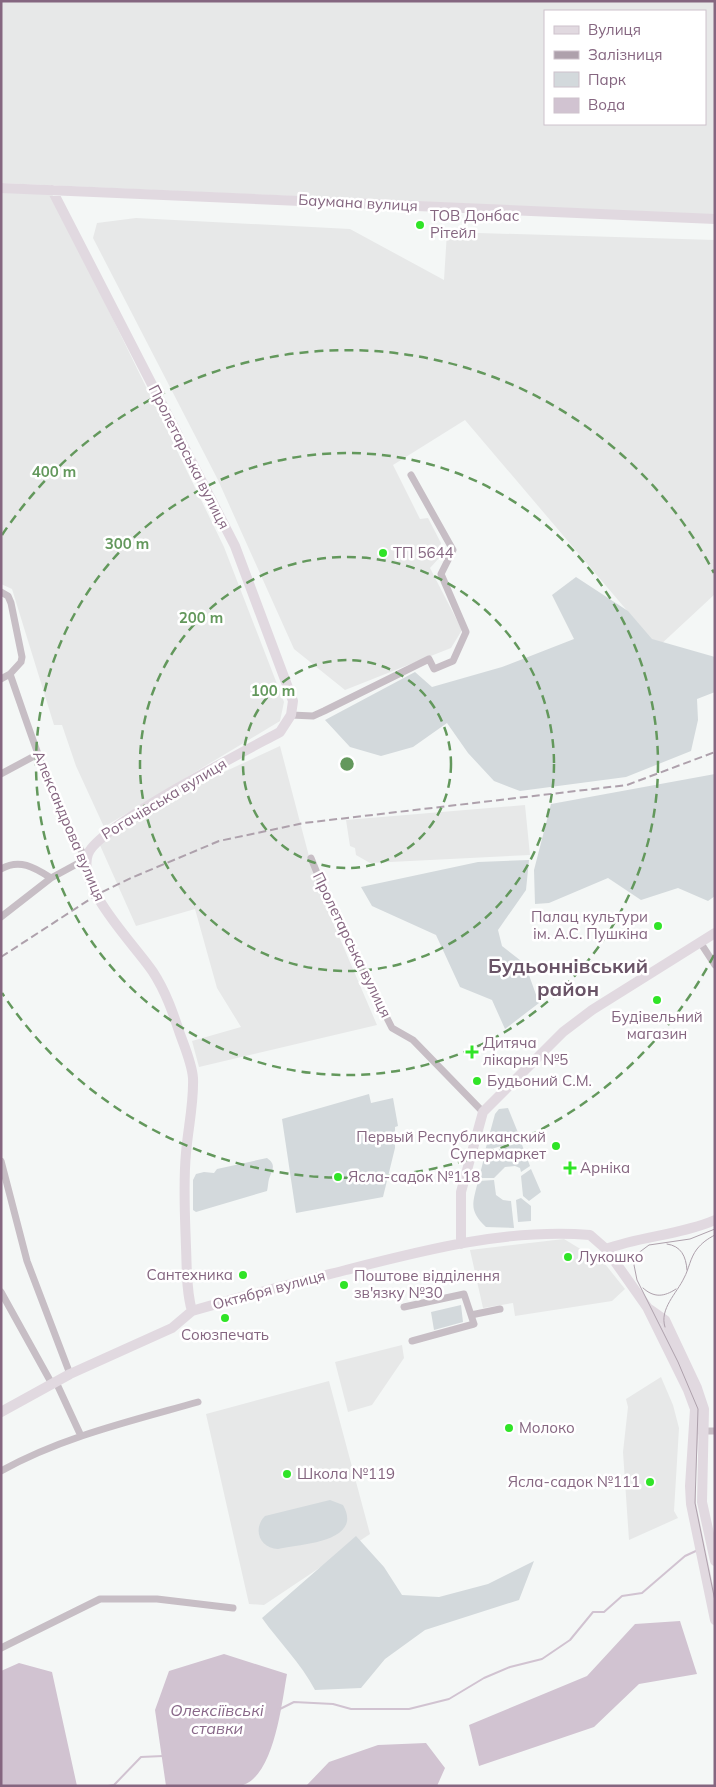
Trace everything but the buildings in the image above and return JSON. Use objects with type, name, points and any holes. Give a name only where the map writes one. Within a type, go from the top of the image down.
[{"type":"street","name":"Баумана вулиця","points":[[1,188],[715,219]]},
{"type":"street","name":"Пролетарська вулиця","points":[[52,190],[235,546],[293,701],[290,715]]},
{"type":"street","points":[[290,715],[312,716],[429,658],[434,669],[453,661],[466,632],[441,574],[453,550],[411,475]]},
{"type":"street","points":[[1,679],[10,674],[22,657],[4,594]]},
{"type":"street","name":"Александрова вулиця","points":[[10,674],[38,754],[71,834],[86,859],[87,873],[105,909],[118,929],[161,985],[172,1008],[193,1077],[186,1155],[185,1216],[188,1298],[192,1311]]},
{"type":"street","name":"Рогачівська вулиця","points":[[1,917],[52,878],[86,859],[95,842],[121,822],[280,732],[290,715]]},
{"type":"street","points":[[1,774],[38,754]]},
{"type":"street","name":"Пролетарська вулиця","points":[[311,858],[330,904],[392,1028],[413,1040],[483,1112]]},
{"type":"street","points":[[1,869],[10,865],[24,864],[52,878]]},
{"type":"street","points":[[461,1244],[461,1192],[483,1112],[563,1032],[592,1010],[715,933]]},
{"type":"street","points":[[700,942],[715,965]]},
{"type":"street","points":[[1,1161],[27,1261],[70,1374]]},
{"type":"street","points":[[606,1249],[630,1240],[699,1227],[715,1220]]},
{"type":"street","name":"Октября вулиця","points":[[1,1412],[70,1374],[172,1328],[192,1311],[391,1258],[461,1244],[517,1237],[576,1234],[590,1235],[606,1249],[647,1307],[688,1390],[704,1431]]},
{"type":"street","points":[[1,1292],[54,1383],[81,1436]]},
{"type":"street","points":[[404,1307],[464,1294],[474,1324],[412,1341]]},
{"type":"street","points":[[471,1315],[500,1309]]},
{"type":"street","points":[[1,1471],[24,1458],[81,1436],[198,1402]]},
{"type":"street","points":[[704,1431],[701,1483],[702,1502],[715,1561]]},
{"type":"street","points":[[704,1431],[690,1486],[697,1532],[715,1620]]},
{"type":"street","points":[[1,1648],[100,1599],[157,1599],[233,1608]]},
{"type":"shaded area","points":[[1,1],[715,1],[715,215],[1,183]]},
{"type":"shaded area","points":[[1,192],[52,194],[224,547],[284,702],[280,721],[104,827],[76,766],[62,725],[54,725],[12,589],[1,584]]},
{"type":"shaded area","points":[[136,218],[350,229],[444,280],[447,232],[715,240],[715,594],[658,647],[465,420],[393,465],[420,519],[428,518],[441,543],[440,557],[430,568],[462,630],[451,648],[345,690],[294,649],[218,480],[93,238],[97,223]]},
{"type":"shaded area","points":[[280,746],[316,883],[377,1025],[199,1067],[192,1041],[241,1027],[217,988],[195,909],[136,926],[99,843],[209,779]]},
{"type":"shaded area","points":[[525,805],[530,855],[370,863],[356,855],[355,848],[350,846],[346,820]]},
{"type":"shaded area","points":[[564,1239],[605,1264],[625,1289],[612,1301],[515,1316],[513,1303],[483,1308],[470,1250]]},
{"type":"shaded area","points":[[402,1345],[404,1358],[372,1405],[348,1412],[335,1362]]},
{"type":"shaded area","name":"Ясла-садок №111","points":[[661,1377],[673,1405],[679,1428],[674,1511],[678,1518],[629,1540],[623,1452],[628,1407],[626,1399]]},
{"type":"shaded area","name":"Школа №119","points":[[329,1381],[370,1534],[264,1605],[249,1604],[206,1414]]},
{"type":"green space","points":[[576,577],[628,611],[652,639],[715,657],[715,692],[697,699],[698,720],[691,751],[626,777],[520,791],[494,781],[468,753],[447,723],[413,747],[381,756],[350,747],[325,720],[415,672],[432,687],[502,667],[574,639],[552,595]]},
{"type":"green space","points":[[715,774],[715,896],[708,901],[678,888],[641,900],[608,878],[549,903],[535,904],[534,870],[551,804]]},
{"type":"green space","points":[[529,860],[526,890],[498,930],[502,946],[525,964],[539,1003],[505,1029],[492,1000],[460,987],[436,935],[372,906],[361,887],[478,862]]},
{"type":"green space","points":[[369,1094],[371,1103],[393,1098],[398,1126],[395,1127],[395,1148],[383,1197],[296,1213],[282,1119]]},
{"type":"green space","points":[[508,1108],[521,1140],[485,1151],[495,1114],[499,1109]]},
{"type":"green space","points":[[521,1142],[530,1166],[521,1172],[520,1168],[515,1166],[505,1167],[494,1178],[479,1178],[485,1154]]},
{"type":"green space","points":[[267,1158],[272,1163],[273,1168],[267,1191],[196,1212],[193,1210],[193,1180],[196,1174],[204,1172],[214,1173],[217,1169]]},
{"type":"green space","points":[[531,1169],[541,1192],[529,1201],[523,1196],[521,1176]]},
{"type":"green space","points":[[494,1180],[496,1195],[503,1200],[511,1201],[514,1228],[486,1227],[476,1216],[473,1206],[478,1181]]},
{"type":"green space","points":[[521,1198],[531,1206],[531,1221],[518,1222],[516,1200]]},
{"type":"green space","points":[[461,1305],[463,1322],[434,1330],[431,1312]]},
{"type":"green space","points":[[330,1500],[343,1505],[347,1517],[345,1527],[338,1534],[314,1543],[278,1549],[267,1546],[260,1537],[259,1527],[265,1516]]},
{"type":"green space","points":[[356,1536],[384,1567],[402,1595],[439,1597],[488,1584],[534,1561],[519,1600],[425,1630],[385,1659],[361,1688],[315,1690],[297,1662],[262,1618]]},
{"type":"water","points":[[680,1621],[697,1674],[639,1684],[594,1727],[479,1766],[469,1725],[587,1676],[635,1624]]},
{"type":"water","name":"Олексіївські ставки","points":[[224,1654],[287,1674],[279,1720],[268,1755],[261,1770],[251,1781],[239,1786],[166,1786],[155,1710],[169,1671]]},
{"type":"water","points":[[19,1663],[52,1672],[77,1786],[1,1786],[1,1671]]},
{"type":"water","points":[[426,1743],[445,1768],[437,1786],[306,1786],[329,1762],[378,1745]]},
{"type":"waterway","points":[[278,1710],[294,1702],[333,1704],[351,1709],[409,1709],[449,1699],[484,1678],[510,1667],[542,1659],[570,1640],[593,1612],[604,1612],[622,1596],[642,1593],[685,1556],[698,1550]]},
{"type":"waterway","points":[[108,1786],[114,1785],[141,1757],[163,1756]]},
{"type":"tram line","points":[[715,1229],[690,1239],[649,1245],[637,1254],[634,1265],[637,1280],[678,1362],[698,1409],[695,1503],[715,1601]]},
{"type":"tram line","points":[[665,1327],[664,1314],[684,1278],[695,1252],[703,1243],[715,1235]]},
{"type":"tram line","points":[[667,1244],[676,1247],[682,1252],[687,1270]]},
{"type":"tram line","points":[[643,1288],[655,1295],[667,1294],[676,1289]]},
{"type":"railway","points":[[1,957],[98,894],[219,841],[304,823],[627,785],[715,752]]},
{"type":"place","name":"ТОВ Донбас Рітейл","points":[[420,225]]},
{"type":"place","name":"ТП 5644","points":[[383,553]]},
{"type":"place","name":"Палац культури ім. А.С. Пушкіна","points":[[658,926]]},
{"type":"place","name":"Будівельний магазин","points":[[657,1000]]},
{"type":"place","name":"Дитяча лікарня №5","points":[[472,1052]]},
{"type":"place","name":"Будьоний С.М.","points":[[477,1081]]},
{"type":"place","name":"Первый Республиканский Супермаркет","points":[[556,1146]]},
{"type":"place","name":"Арніка","points":[[570,1168]]},
{"type":"place","name":"Ясла-садок №118","points":[[338,1177]]},
{"type":"place","name":"Лукошко","points":[[568,1257]]},
{"type":"place","name":"Сантехника","points":[[243,1275]]},
{"type":"place","name":"Поштове відділення зв'язку №30","points":[[344,1285]]},
{"type":"place","name":"Союзпечать","points":[[225,1318]]},
{"type":"place","name":"Молоко","points":[[509,1428]]},
{"type":"place","name":"Школа №119","points":[[287,1474]]},
{"type":"place","name":"Ясла-садок №111","points":[[650,1482]]},
{"type":"district","name":"Будьоннівський район","points":[[568,978]]}]
